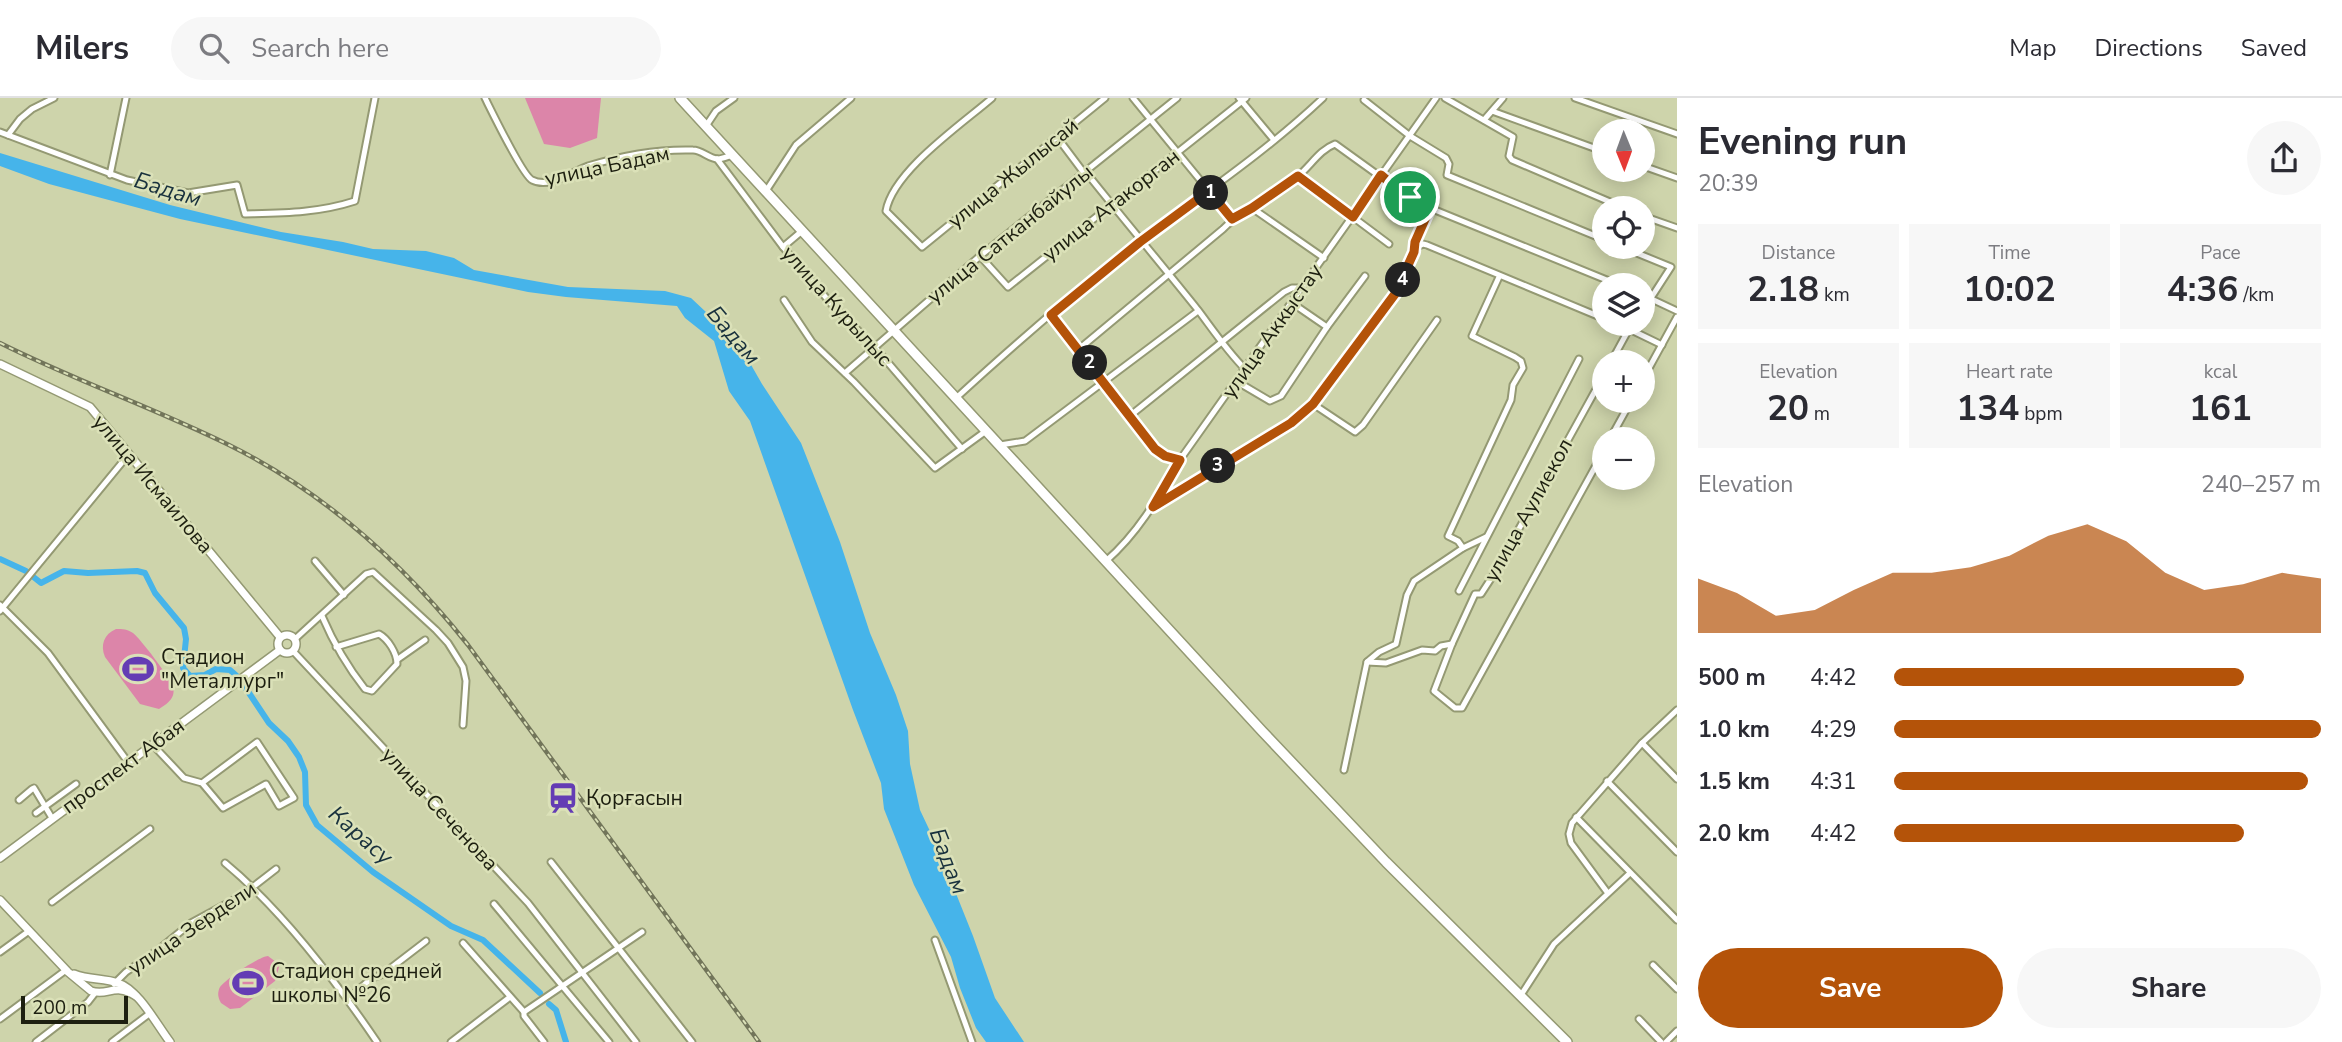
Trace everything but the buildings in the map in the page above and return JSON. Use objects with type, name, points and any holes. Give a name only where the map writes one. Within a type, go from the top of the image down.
[{"type":"highway","points":[[680,98],[1262,731],[1386,862],[1567,1042]]},
{"type":"main road","name":"улица Исмаилова","points":[[0,364],[90,407],[280,637]]},
{"type":"main road","points":[[287,635],[295,639],[296,647],[293,651],[286,653],[280,650],[277,643],[280,637],[287,635]]},
{"type":"main road","name":"проспект Абая","points":[[0,858],[280,650]]},
{"type":"main road","points":[[0,900],[66,970],[103,992],[126,989],[136,996]]},
{"type":"main road","points":[[103,992],[104,981]]},
{"type":"main road","points":[[85,982],[117,982],[127,987],[169,1042]]},
{"type":"street","points":[[8,135],[32,109],[54,98]]},
{"type":"street","points":[[110,175],[126,98]]},
{"type":"street","points":[[0,132],[127,180],[188,193],[237,185],[245,214],[295,213],[332,208],[355,201],[375,98]]},
{"type":"street","name":"улица Бадам","points":[[485,98],[523,171],[529,179],[538,183],[550,182],[588,166],[643,154],[696,150],[717,159],[733,155]]},
{"type":"street","points":[[706,126],[716,111],[732,98]]},
{"type":"street","points":[[766,191],[796,145],[851,98]]},
{"type":"street","name":"улица Жылысай","points":[[992,98],[923,156],[897,184],[887,203],[886,211],[922,247],[1105,98]]},
{"type":"street","points":[[1133,98],[1232,219]]},
{"type":"street","name":"улица Сатканбайулы","points":[[845,373],[980,256],[1177,98]]},
{"type":"street","points":[[954,399],[1036,325],[1274,140],[1323,98]]},
{"type":"street","name":"улица Аккыстау","points":[[1106,561],[1121,548],[1153,507],[1180,460],[1436,98]]},
{"type":"street","points":[[1445,98],[1513,137],[1509,156],[1511,160],[1596,196]]},
{"type":"street","points":[[1484,120],[1503,98]]},
{"type":"street","points":[[1575,98],[1677,134]]},
{"type":"street","points":[[1242,99],[1274,140]]},
{"type":"street","name":"улица Атакорган","points":[[980,256],[1008,286],[1242,99]]},
{"type":"street","points":[[1364,100],[1410,136],[1446,158],[1449,164],[1447,175],[1592,235]]},
{"type":"street","points":[[1492,111],[1592,147]]},
{"type":"street","points":[[1057,137],[1245,369]]},
{"type":"street","points":[[1079,349],[1232,219],[1298,176],[1327,148],[1335,144],[1396,188],[1430,208],[1592,274]]},
{"type":"street","name":"улица Курылыс","points":[[717,159],[783,247],[834,307],[874,346],[962,449]]},
{"type":"street","points":[[1656,171],[1677,178]]},
{"type":"street","points":[[1298,176],[1389,244]]},
{"type":"street","points":[[1252,208],[1324,258]]},
{"type":"street","points":[[1153,507],[1291,423],[1313,404],[1395,294],[1430,208]]},
{"type":"street","points":[[1655,220],[1677,228]]},
{"type":"street","points":[[783,247],[803,231]]},
{"type":"street","points":[[1415,248],[1427,245],[1592,314]]},
{"type":"street","points":[[1651,259],[1671,267],[1655,292]]},
{"type":"street","points":[[1236,381],[1270,401],[1282,396],[1327,327],[1365,276]]},
{"type":"street","points":[[1463,548],[1458,541],[1448,536],[1511,400],[1513,385],[1523,368],[1521,361],[1515,357],[1472,336],[1499,277]]},
{"type":"street","points":[[1131,415],[1284,292],[1292,288],[1303,288]]},
{"type":"street","points":[[783,300],[812,342],[935,468],[986,430]]},
{"type":"street","points":[[1655,300],[1677,311]]},
{"type":"street","points":[[1292,303],[1327,327]]},
{"type":"street","points":[[999,445],[1025,441],[1198,311]]},
{"type":"street","points":[[1051,315],[1155,449],[1165,456],[1180,460]]},
{"type":"street","points":[[1655,356],[1677,317]]},
{"type":"street","points":[[1313,404],[1355,432],[1363,425],[1437,320]]},
{"type":"street","points":[[1643,336],[1661,345]]},
{"type":"street","points":[[1460,591],[1579,359]]},
{"type":"street","name":"улица Аулиекол","points":[[1592,397],[1494,574],[1481,594],[1475,594],[1452,644],[1434,691],[1458,709],[1462,708],[1476,685],[1592,473]]},
{"type":"street","points":[[128,762],[48,653],[1,608],[129,454]]},
{"type":"street","points":[[1344,770],[1367,662],[1379,652],[1396,644],[1407,595],[1414,581],[1463,548],[1488,536]]},
{"type":"street","points":[[315,561],[344,595]]},
{"type":"street","points":[[295,639],[366,574],[373,572],[448,643],[463,667],[466,681],[463,725]]},
{"type":"street","points":[[322,616],[342,660],[369,692],[396,668],[398,659],[425,640]]},
{"type":"street","points":[[335,647],[379,634],[384,637],[398,659]]},
{"type":"street","points":[[1367,662],[1386,663],[1422,650],[1436,651],[1441,646],[1452,644]]},
{"type":"street","name":"улица Сеченова","points":[[293,651],[528,903],[636,1042]]},
{"type":"street","points":[[1607,892],[1570,844],[1572,823],[1642,743],[1677,711]]},
{"type":"street","points":[[152,744],[184,778],[202,783],[223,808],[266,784],[279,806],[294,797],[257,742],[202,783]]},
{"type":"street","points":[[1642,743],[1677,779]]},
{"type":"street","points":[[1607,781],[1677,852]]},
{"type":"street","points":[[36,813],[76,784]]},
{"type":"street","points":[[19,800],[33,789],[52,818]]},
{"type":"street","points":[[1576,817],[1677,920]]},
{"type":"street","points":[[52,902],[150,830]]},
{"type":"street","points":[[551,862],[692,1042]]},
{"type":"street","points":[[225,863],[254,887],[348,999],[377,1042]]},
{"type":"street","name":"улица Зердели","points":[[36,1042],[191,923],[254,887],[276,869]]},
{"type":"street","points":[[1521,995],[1555,944],[1630,873]]},
{"type":"street","points":[[494,904],[609,1042]]},
{"type":"street","points":[[0,952],[29,931]]},
{"type":"street","points":[[524,1014],[562,985],[642,932]]},
{"type":"street","points":[[934,940],[972,1042]]},
{"type":"street","points":[[348,999],[372,978],[383,974],[426,941]]},
{"type":"street","points":[[463,943],[524,1014],[544,1042]]},
{"type":"street","points":[[1653,965],[1677,989]]},
{"type":"street","points":[[0,1019],[66,970]]},
{"type":"street","points":[[451,1042],[510,997]]},
{"type":"street","points":[[112,1042],[149,1014]]},
{"type":"street","points":[[1639,1019],[1664,1042],[1677,1031]]},
{"type":"shaded area","points":[[525,98],[601,98],[597,138],[570,148],[544,144]]},
{"type":"shaded area","name":"Стадион \"Металлург\"","points":[[116,629],[133,633],[171,683],[174,691],[172,697],[159,709],[140,704],[105,657],[104,640]]},
{"type":"shaded area","name":"Стадион средней школы №26","points":[[268,956],[279,967],[275,981],[240,1008],[230,1009],[221,1003],[218,993],[223,983],[250,964]]},
{"type":"water","points":[[0,153],[170,205],[281,232],[373,249],[426,251],[454,258],[474,270],[568,287],[665,291],[691,298],[738,342],[801,443],[908,731],[910,764],[920,810],[973,936],[995,998],[1024,1042],[986,1042],[976,1028],[951,957],[914,885],[884,809],[881,783],[750,421],[729,391],[714,341],[685,318],[677,306],[528,292],[180,219],[49,184],[0,166]]},
{"type":"waterway","name":"Карасу","points":[[0,559],[26,571],[41,583],[64,571],[145,573],[155,593],[184,628],[186,639],[183,668],[190,676],[205,675],[216,669],[230,670],[239,678],[269,723],[288,741],[299,757],[305,772],[306,805],[317,825],[373,872],[451,926],[483,940],[540,993]]},
{"type":"waterway","name":"Карасу","points":[[549,1004],[556,1010],[566,1042]]},
{"type":"railway","points":[[0,343],[201,432],[264,464],[329,507],[388,558],[416,585],[468,645],[759,1042]]},
{"type":"place","name":"Стадион \"Металлург\"","points":[[138,669]]},
{"type":"place","name":"Қорғасын","points":[[563,798]]},
{"type":"place","name":"Стадион средней школы №26","points":[[248,983]]},
{"type":"route","points":[[1381,175],[1410,197],[1430,208],[1417,236],[1414,252],[1402,281],[1313,404],[1291,423],[1153,507],[1180,460],[1165,456],[1155,449],[1051,315],[1140,242],[1209,191],[1232,219],[1298,176],[1353,217],[1381,175]]},
{"type":"water label","name":"Бадам","points":[[168,189]]},
{"type":"water label","name":"Бадам","points":[[734,335]]},
{"type":"water label","name":"Бадам","points":[[949,861]]}]
